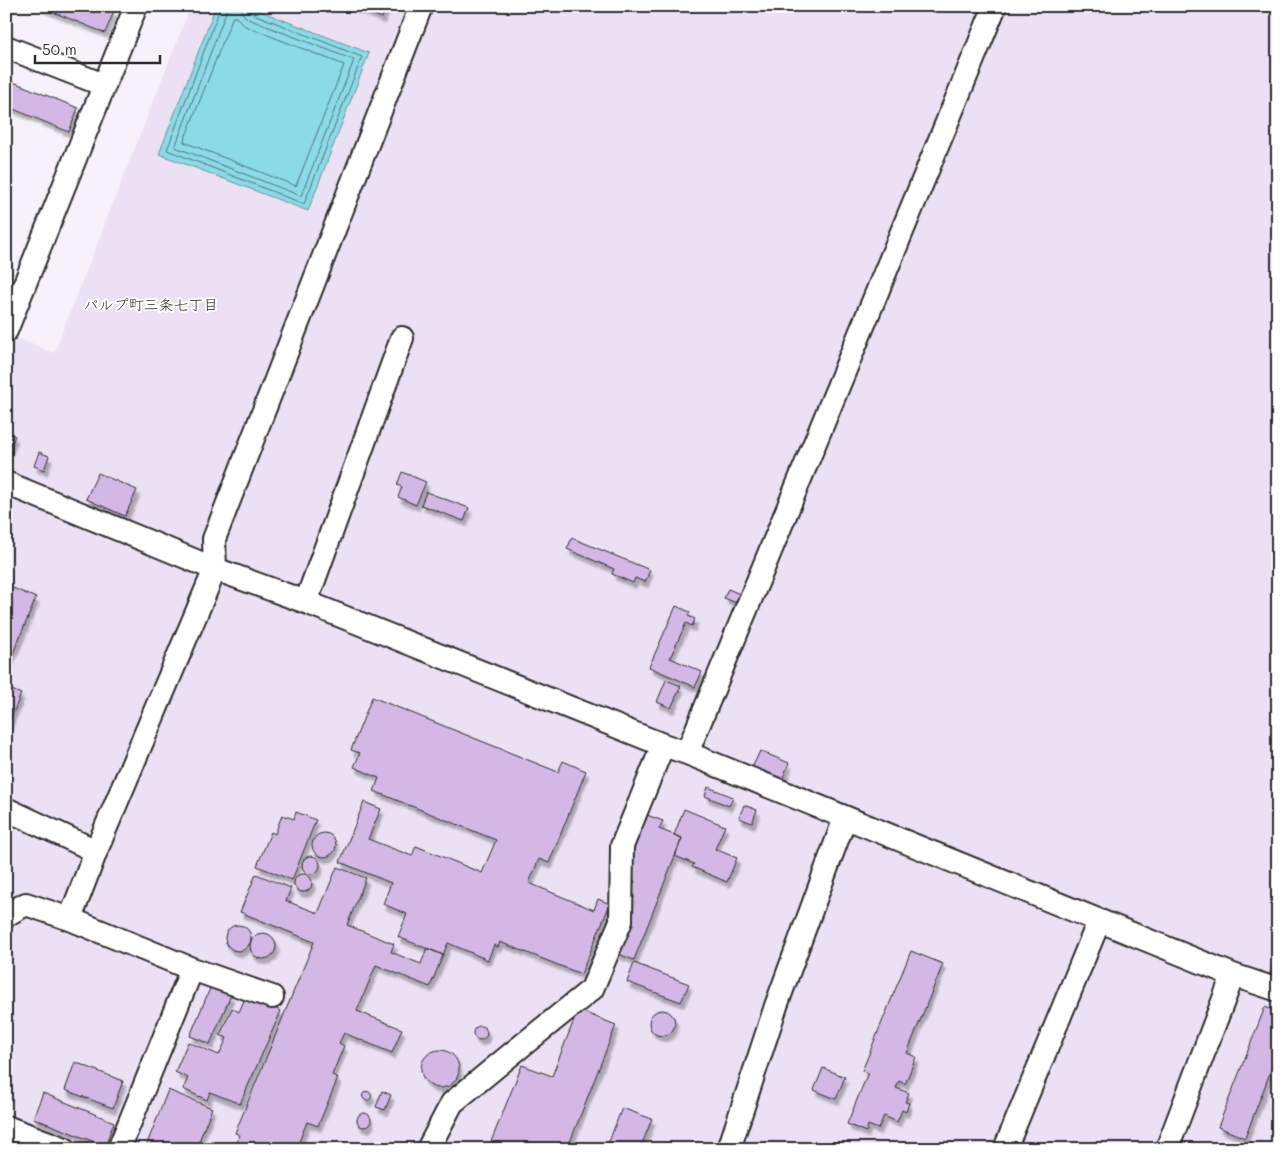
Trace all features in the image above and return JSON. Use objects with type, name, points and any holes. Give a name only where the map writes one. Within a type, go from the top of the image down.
[{"type":"street","points":[[6,331],[136,6]]},
{"type":"street","points":[[70,919],[96,851],[215,569],[214,539],[421,6]]},
{"type":"street","points":[[687,753],[995,6]]},
{"type":"street","points":[[6,46],[104,85]]},
{"type":"street","points":[[306,602],[402,338]]},
{"type":"street","points":[[6,483],[215,569],[306,602],[662,745],[687,753],[1233,975],[1278,990]]},
{"type":"street","points":[[428,1149],[452,1104],[592,989],[621,921],[622,846],[662,745]]},
{"type":"street","points":[[6,809],[96,851]]},
{"type":"street","points":[[729,1149],[776,1006],[845,818]]},
{"type":"street","points":[[6,915],[26,904],[70,919],[192,968],[272,997]]},
{"type":"street","points":[[1005,1149],[1100,921]]},
{"type":"street","points":[[118,1149],[192,968]]},
{"type":"street","points":[[1167,1149],[1233,975]]},
{"type":"street","points":[[6,1127],[65,1149]]},
{"type":"shaded area","points":[[191,6],[1278,6],[1278,1149],[6,1149],[6,348],[11,335],[54,353]]},
{"type":"water","points":[[216,6],[247,6],[369,53],[308,211],[159,154]]},
{"type":"building","points":[[38,6],[102,6],[114,11],[105,33]]},
{"type":"building","points":[[353,6],[387,6],[382,18]]},
{"type":"building","points":[[6,79],[78,108],[69,132],[6,106]]},
{"type":"building","points":[[6,432],[15,436],[7,455],[6,454]]},
{"type":"building","points":[[39,452],[49,456],[44,470],[34,466]]},
{"type":"building","points":[[402,472],[426,482],[416,505],[398,497],[402,487],[397,485]]},
{"type":"building","points":[[98,473],[137,490],[125,516],[86,499]]},
{"type":"building","points":[[426,492],[469,508],[464,521],[421,505]]},
{"type":"building","points":[[572,538],[650,570],[645,582],[635,578],[633,583],[612,574],[614,569],[567,549]]},
{"type":"building","points":[[6,585],[36,598],[6,670]]},
{"type":"building","points":[[728,589],[747,597],[744,606],[724,598]]},
{"type":"building","points":[[676,606],[690,612],[688,616],[695,619],[692,626],[686,623],[670,658],[702,672],[695,687],[649,667]]},
{"type":"building","points":[[666,680],[681,686],[671,708],[657,702]]},
{"type":"building","points":[[12,690],[21,694],[6,730],[6,703]]},
{"type":"building","points":[[372,697],[558,772],[563,761],[586,771],[549,863],[539,859],[529,883],[594,910],[598,899],[610,904],[581,974],[500,942],[498,947],[494,945],[488,960],[448,943],[443,955],[398,937],[407,914],[383,904],[391,883],[340,862],[364,802],[381,809],[368,839],[412,856],[416,846],[482,873],[496,840],[374,791],[379,778],[354,767],[360,753],[351,750]]},
{"type":"building","points":[[760,751],[789,763],[782,780],[752,768]]},
{"type":"building","points":[[708,787],[733,797],[729,806],[705,796]]},
{"type":"building","points":[[744,805],[757,810],[752,823],[739,818]]},
{"type":"building","points":[[684,809],[725,826],[715,849],[737,858],[727,882],[692,867],[694,864],[675,856],[682,838],[674,835]]},
{"type":"building","points":[[296,812],[316,820],[292,880],[257,866],[271,832],[275,834],[282,815],[294,819]]},
{"type":"building","points":[[647,815],[663,821],[659,829],[682,838],[634,960],[616,953],[634,898],[631,889],[635,881],[629,878],[628,862]]},
{"type":"building","points":[[324,833],[333,836],[336,845],[333,854],[324,857],[315,854],[312,845],[315,836]]},
{"type":"building","points":[[311,856],[317,859],[320,865],[317,871],[311,874],[305,871],[302,865],[305,859]]},
{"type":"building","points":[[337,867],[366,878],[347,925],[394,944],[391,952],[421,964],[427,948],[443,955],[430,987],[376,965],[357,1011],[402,1029],[392,1053],[344,1033],[339,1043],[344,1046],[332,1075],[338,1078],[318,1126],[307,1122],[296,1149],[234,1149],[240,1135],[235,1133],[314,942],[240,912],[256,874],[291,888],[286,901],[318,913]]},
{"type":"building","points":[[303,874],[309,877],[312,883],[309,889],[303,892],[297,889],[294,883],[297,877]]},
{"type":"building","points":[[238,925],[247,929],[251,938],[247,947],[238,951],[229,947],[225,938],[229,929]]},
{"type":"building","points":[[263,933],[272,937],[276,946],[272,955],[263,959],[254,955],[250,946],[254,937]]},
{"type":"building","points":[[911,951],[943,964],[907,1053],[916,1057],[905,1084],[899,1081],[896,1088],[909,1093],[905,1102],[909,1103],[906,1112],[902,1110],[897,1122],[884,1116],[878,1129],[868,1125],[866,1132],[847,1124],[868,1073],[862,1071]]},
{"type":"building","points":[[1278,956],[1278,976],[1270,973]]},
{"type":"building","points":[[634,963],[689,984],[681,1002],[627,982]]},
{"type":"building","points":[[211,986],[231,995],[210,1044],[190,1036]]},
{"type":"building","points":[[246,996],[281,1011],[240,1104],[210,1092],[207,1100],[183,1089],[188,1078],[175,1072],[188,1042],[219,1055],[227,1038],[220,1035],[232,1008],[239,1012]]},
{"type":"building","points":[[1265,1007],[1278,1012],[1278,1052],[1245,1138],[1218,1127]]},
{"type":"building","points":[[578,1010],[616,1025],[570,1142],[587,1149],[488,1149],[522,1065],[552,1076]]},
{"type":"building","points":[[662,1010],[671,1014],[675,1023],[671,1032],[662,1036],[653,1032],[649,1023],[653,1014]]},
{"type":"building","points":[[480,1026],[485,1028],[487,1033],[485,1038],[480,1040],[475,1038],[473,1033],[475,1028]]},
{"type":"building","points":[[440,1050],[453,1056],[459,1069],[453,1082],[440,1088],[427,1082],[421,1069],[427,1056]]},
{"type":"building","points":[[75,1062],[123,1081],[113,1108],[65,1090]]},
{"type":"building","points":[[823,1068],[845,1077],[836,1099],[814,1090]]},
{"type":"building","points":[[168,1090],[212,1108],[196,1149],[145,1149]]},
{"type":"building","points":[[382,1091],[391,1095],[385,1110],[376,1107]]},
{"type":"building","points":[[367,1092],[371,1096],[367,1100],[363,1096]]},
{"type":"building","points":[[43,1093],[114,1122],[105,1146],[33,1118]]},
{"type":"building","points":[[1275,1098],[1278,1099],[1278,1113],[1270,1110]]},
{"type":"building","points":[[622,1108],[652,1119],[640,1149],[606,1149]]},
{"type":"building","points":[[364,1113],[369,1115],[371,1120],[369,1125],[364,1127],[359,1125],[357,1120],[359,1115]]},
{"type":"building","points":[[6,1140],[28,1149],[6,1149]]},
{"type":"district","name":"パルプ町三条七丁目","points":[[151,305]]}]
